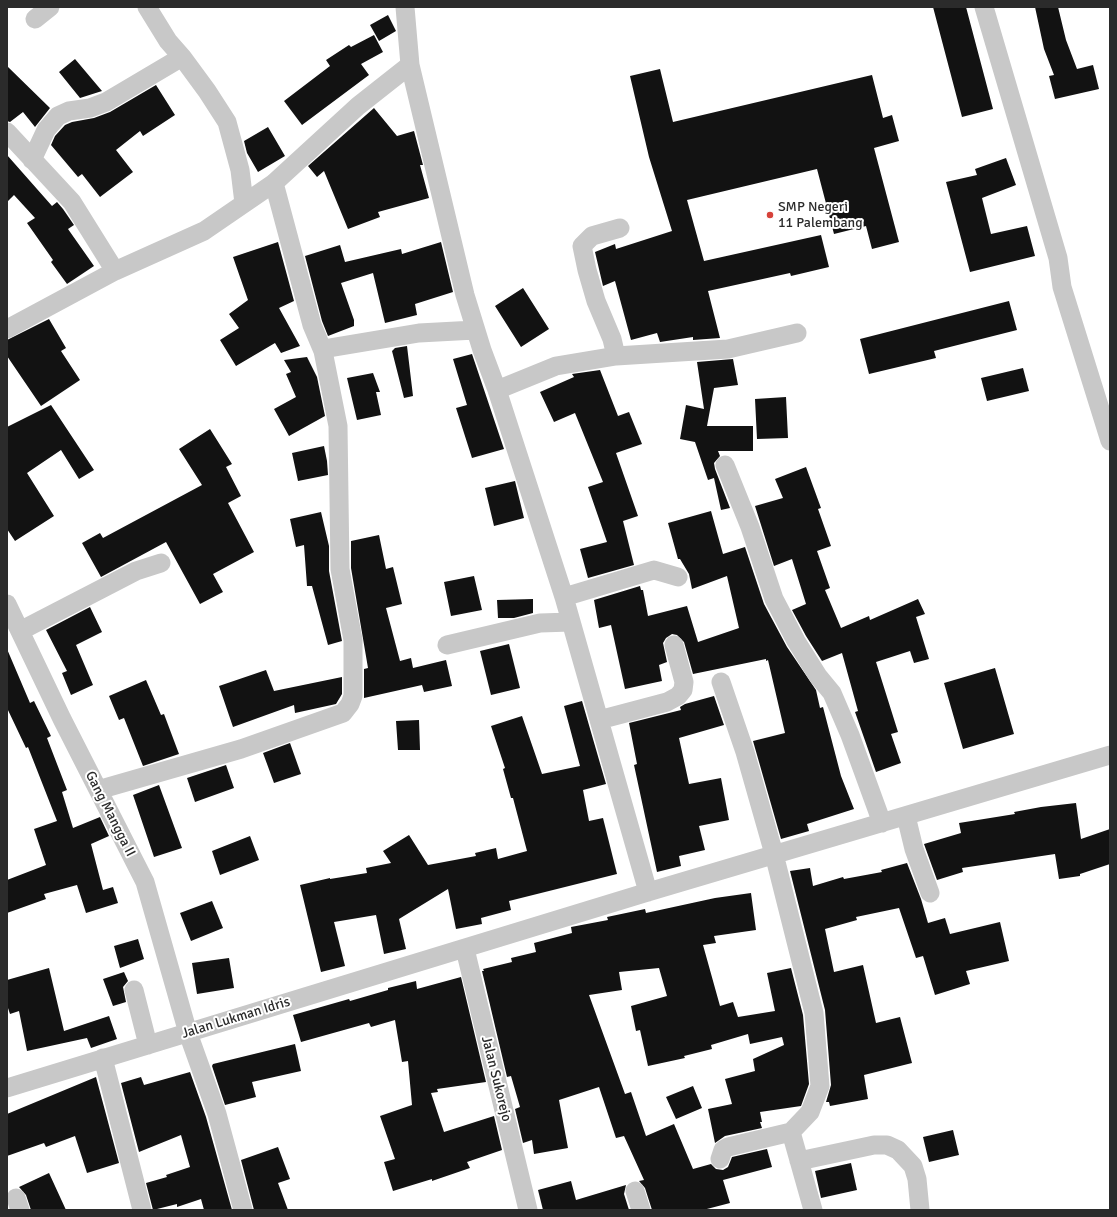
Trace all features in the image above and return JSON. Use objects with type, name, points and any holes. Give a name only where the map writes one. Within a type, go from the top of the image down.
[{"type":"street","points":[[35,19],[50,7]]},
{"type":"street","points":[[148,7],[168,41],[182,57],[227,122],[240,170],[244,203]]},
{"type":"street","points":[[405,7],[410,65],[465,295],[564,597],[648,892]]},
{"type":"street","points":[[984,7],[1058,258],[1062,287],[1110,441]]},
{"type":"street","points":[[32,160],[46,130],[58,116],[69,111],[90,108],[106,102],[182,57]]},
{"type":"street","points":[[7,329],[115,271],[204,231],[274,183],[358,106],[410,65]]},
{"type":"street","points":[[7,132],[72,202],[115,271]]},
{"type":"street","points":[[98,790],[241,749],[343,713],[350,704],[353,696],[353,640],[340,569],[338,426],[323,351],[312,325],[274,183]]},
{"type":"street","points":[[616,356],[612,339],[596,301],[582,246],[592,236],[620,228]]},
{"type":"street","points":[[323,351],[329,348],[419,333],[476,330]]},
{"type":"street","points":[[497,390],[556,366],[616,356],[728,349],[797,333]]},
{"type":"street","points":[[725,465],[750,527],[774,599],[796,641],[818,676],[832,693],[850,735],[882,823]]},
{"type":"street","points":[[20,630],[136,572],[161,562]]},
{"type":"street","points":[[564,597],[654,570],[678,577]]},
{"type":"street","name":"Gang Mangga II","points":[[7,604],[145,882],[188,1033],[217,1114],[243,1210]]},
{"type":"street","points":[[447,645],[540,623],[571,622]]},
{"type":"street","points":[[599,720],[667,702],[678,696],[683,690],[684,682],[674,645]]},
{"type":"street","points":[[720,1159],[723,1150],[728,1147],[791,1132],[810,1112],[820,1086],[814,1013],[774,854],[745,752],[721,682]]},
{"type":"street","name":"Jalan Lukman Idris","points":[[9,1082],[148,1045],[648,892],[1110,754]]},
{"type":"street","points":[[906,816],[914,849],[930,893]]},
{"type":"street","name":"Jalan Sukorejo","points":[[465,949],[528,1210]]},
{"type":"street","points":[[134,990],[148,1045]]},
{"type":"street","points":[[103,1058],[142,1210]]},
{"type":"street","points":[[791,1132],[813,1210]]},
{"type":"street","points":[[799,1161],[874,1145],[887,1145],[898,1150],[913,1166],[917,1179],[920,1210]]},
{"type":"street","points":[[635,1191],[641,1210]]},
{"type":"building","points":[[933,7],[966,7],[993,109],[962,117]]},
{"type":"building","points":[[1035,7],[1058,7],[1066,40],[1077,69],[1093,65],[1099,89],[1055,99],[1049,76],[1054,75],[1044,49]]},
{"type":"building","points":[[388,15],[396,31],[379,41],[370,25]]},
{"type":"building","points":[[374,35],[383,52],[361,64],[369,75],[302,125],[284,101],[330,66],[326,60],[349,45],[351,47]]},
{"type":"building","points":[[75,59],[102,91],[80,98],[59,72]]},
{"type":"building","points":[[7,66],[50,108],[35,127],[23,112],[10,122],[7,121]]},
{"type":"building","points":[[660,69],[673,122],[872,75],[883,118],[892,115],[899,141],[874,148],[899,242],[872,249],[866,226],[834,234],[817,169],[687,200],[704,261],[821,235],[829,267],[791,276],[790,273],[708,291],[720,338],[693,340],[693,337],[660,342],[657,333],[631,340],[615,281],[603,286],[595,252],[615,244],[616,249],[672,231],[649,157],[630,76]]},
{"type":"building","points":[[156,85],[175,115],[143,136],[140,131],[116,150],[133,172],[100,197],[82,174],[78,177],[51,145],[55,136],[65,125],[72,122],[94,118],[110,112]]},
{"type":"building","points":[[374,108],[397,136],[414,131],[423,165],[420,165],[429,198],[378,212],[380,217],[348,229],[324,171],[317,177],[308,166]]},
{"type":"building","points":[[268,127],[285,156],[258,172],[247,153],[244,141]]},
{"type":"building","points":[[7,155],[52,206],[57,202],[63,209],[74,225],[68,229],[94,266],[67,284],[51,262],[53,260],[27,223],[35,218],[14,195],[7,202]]},
{"type":"building","points":[[1006,158],[1016,185],[982,198],[991,234],[1027,226],[1035,256],[970,272],[946,182],[977,175],[975,169]]},
{"type":"building","points":[[278,242],[294,301],[279,308],[300,346],[281,353],[275,343],[236,366],[220,340],[239,328],[229,314],[248,300],[233,257]]},
{"type":"building","points":[[441,242],[453,292],[415,304],[417,315],[385,323],[373,273],[341,283],[354,320],[354,326],[328,336],[322,321],[305,256],[340,245],[345,262],[401,249],[402,254]]},
{"type":"building","points":[[523,288],[549,329],[521,347],[495,306]]},
{"type":"building","points":[[1009,301],[1017,330],[934,351],[936,358],[869,374],[860,339]]},
{"type":"building","points":[[49,319],[66,348],[61,351],[80,380],[41,406],[7,356],[7,340]]},
{"type":"building","points":[[407,346],[413,396],[404,398],[392,351],[395,348]]},
{"type":"building","points":[[472,354],[504,449],[472,458],[456,408],[467,405],[453,359]]},
{"type":"building","points":[[307,357],[317,377],[325,416],[289,436],[274,409],[296,397],[286,374],[291,372],[284,360]]},
{"type":"building","points":[[733,359],[738,385],[714,388],[707,426],[753,426],[753,451],[718,451],[720,456],[714,463],[715,469],[730,508],[721,510],[714,478],[708,480],[695,442],[680,439],[686,405],[704,409],[697,362]]},
{"type":"building","points":[[1023,368],[1029,391],[987,401],[981,378]]},
{"type":"building","points":[[600,370],[618,416],[629,412],[642,444],[616,453],[638,516],[623,521],[634,565],[588,578],[580,549],[607,542],[588,487],[603,482],[575,413],[554,422],[540,392],[574,377],[572,374]]},
{"type":"building","points":[[373,373],[380,392],[376,392],[381,415],[357,420],[347,378]]},
{"type":"building","points":[[786,397],[788,438],[757,439],[755,399]]},
{"type":"building","points":[[51,405],[94,470],[79,479],[61,450],[27,473],[54,516],[15,541],[7,529],[7,427]]},
{"type":"building","points":[[210,429],[232,464],[226,467],[241,496],[228,503],[254,552],[213,574],[223,592],[200,604],[166,542],[101,577],[82,543],[100,533],[103,538],[202,485],[179,449]]},
{"type":"building","points":[[324,446],[328,475],[298,481],[292,453]]},
{"type":"building","points":[[806,467],[821,508],[818,509],[831,546],[817,551],[830,588],[825,590],[841,628],[869,616],[870,620],[918,599],[925,614],[916,617],[929,659],[914,663],[910,651],[876,662],[898,732],[891,734],[901,763],[876,772],[855,712],[858,711],[842,653],[822,661],[806,636],[792,610],[806,604],[792,559],[774,566],[755,506],[783,498],[775,479]]},
{"type":"building","points":[[515,481],[524,518],[494,526],[485,488]]},
{"type":"building","points":[[711,511],[723,554],[745,547],[764,604],[787,647],[816,690],[820,708],[823,707],[841,776],[854,809],[807,824],[809,831],[781,839],[753,741],[785,733],[768,660],[766,661],[766,659],[693,674],[684,642],[677,635],[672,634],[666,638],[663,643],[667,662],[659,665],[662,681],[625,689],[611,625],[599,628],[594,600],[640,586],[641,590],[643,590],[648,616],[687,606],[698,642],[739,628],[727,576],[692,589],[689,574],[680,559],[678,559],[668,523]]},
{"type":"building","points":[[321,512],[329,546],[329,571],[342,641],[328,645],[312,586],[307,586],[304,545],[296,547],[290,519]]},
{"type":"building","points":[[379,535],[386,569],[393,567],[402,604],[386,608],[400,661],[411,658],[413,668],[446,660],[452,686],[424,692],[422,685],[364,698],[364,669],[368,668],[351,568],[351,541]]},
{"type":"building","points":[[474,576],[482,610],[451,616],[444,582]]},
{"type":"building","points":[[533,599],[533,613],[514,618],[498,618],[497,600]]},
{"type":"building","points":[[90,607],[102,632],[76,645],[93,685],[71,695],[62,673],[67,671],[46,630]]},
{"type":"building","points":[[509,644],[520,688],[491,695],[480,651]]},
{"type":"building","points":[[7,649],[30,703],[34,701],[51,736],[47,738],[67,790],[62,792],[73,828],[100,817],[109,836],[91,844],[103,890],[113,887],[118,903],[86,913],[77,885],[44,894],[46,899],[7,913],[7,880],[46,865],[34,829],[57,821],[28,747],[26,748],[7,708]]},
{"type":"building","points":[[995,668],[1014,734],[963,749],[944,683]]},
{"type":"building","points":[[266,670],[274,691],[342,677],[342,694],[336,704],[295,713],[294,705],[233,727],[219,686]]},
{"type":"building","points":[[146,680],[161,715],[164,714],[179,754],[143,766],[124,718],[119,720],[109,696]]},
{"type":"building","points":[[714,696],[724,725],[679,738],[689,784],[721,778],[729,820],[699,826],[705,850],[679,856],[681,866],[657,872],[634,765],[637,764],[629,723],[681,710],[680,707],[685,704]]},
{"type":"building","points":[[582,701],[606,784],[583,790],[589,821],[603,818],[617,874],[509,901],[511,910],[481,918],[482,924],[456,929],[448,889],[399,919],[406,949],[384,954],[376,915],[334,922],[345,966],[321,972],[300,885],[330,878],[367,873],[366,868],[391,863],[383,851],[409,835],[428,865],[476,856],[475,853],[496,848],[498,859],[527,851],[513,798],[511,798],[503,769],[505,768],[491,726],[522,716],[542,774],[580,766],[564,706]]},
{"type":"building","points":[[419,720],[420,750],[398,750],[396,721]]},
{"type":"building","points":[[290,743],[301,774],[274,783],[263,753]]},
{"type":"building","points":[[226,765],[234,788],[195,802],[187,778]]},
{"type":"building","points":[[159,785],[182,848],[154,857],[133,795]]},
{"type":"building","points":[[1076,803],[1081,839],[1110,829],[1110,864],[1080,874],[1080,876],[1059,879],[1055,854],[962,868],[963,872],[937,880],[924,844],[961,833],[959,823],[1015,814],[1014,812],[1041,807]]},
{"type":"building","points":[[250,836],[259,860],[220,875],[212,851]]},
{"type":"building","points":[[907,863],[921,899],[928,923],[945,918],[950,934],[1000,922],[1009,961],[966,971],[970,984],[935,995],[923,956],[916,958],[899,908],[856,917],[857,920],[825,929],[834,972],[863,965],[876,1023],[900,1017],[912,1063],[864,1075],[868,1099],[830,1106],[829,1102],[826,1102],[831,1085],[825,1010],[790,871],[810,868],[813,886],[843,877],[844,879],[882,872],[881,870]]},
{"type":"building","points":[[751,893],[756,930],[714,936],[716,943],[703,945],[720,1006],[733,1002],[738,1017],[775,1011],[767,973],[791,968],[803,1015],[809,1084],[801,1106],[760,1112],[762,1122],[760,1122],[762,1128],[725,1136],[715,1143],[708,1109],[732,1104],[725,1079],[755,1071],[753,1059],[784,1045],[782,1037],[750,1044],[748,1034],[711,1045],[712,1049],[684,1056],[685,1058],[648,1066],[640,1030],[636,1031],[631,1006],[667,996],[659,968],[619,972],[622,990],[589,995],[625,1094],[631,1092],[646,1136],[674,1124],[693,1169],[711,1164],[716,1169],[723,1170],[728,1167],[732,1157],[767,1149],[772,1167],[723,1180],[730,1203],[703,1210],[652,1210],[645,1188],[639,1181],[644,1180],[624,1136],[616,1138],[599,1087],[559,1100],[568,1148],[534,1154],[532,1140],[523,1143],[515,1109],[520,1107],[511,1076],[507,1077],[482,971],[484,971],[483,969],[512,962],[511,958],[536,952],[534,943],[572,933],[571,927],[608,920],[607,917],[645,909],[646,913],[715,898]]},
{"type":"building","points":[[212,901],[223,928],[191,941],[180,913]]},
{"type":"building","points":[[138,939],[144,959],[120,968],[114,946]]},
{"type":"building","points":[[229,958],[234,988],[197,994],[192,963]]},
{"type":"building","points":[[49,968],[64,1031],[109,1016],[117,1039],[91,1048],[87,1038],[27,1051],[19,1011],[10,1014],[7,1005],[7,980]]},
{"type":"building","points":[[124,972],[128,981],[123,987],[126,1002],[113,1006],[103,979]]},
{"type":"building","points":[[461,977],[486,1082],[437,1089],[438,1092],[431,1093],[444,1132],[494,1116],[502,1150],[467,1162],[470,1168],[432,1181],[432,1179],[393,1191],[384,1162],[395,1159],[380,1116],[412,1105],[408,1061],[402,1062],[395,1020],[371,1027],[369,1023],[301,1042],[293,1015],[349,999],[350,1001],[388,990],[388,988],[416,981],[417,989]]},
{"type":"building","points":[[295,1044],[301,1071],[252,1082],[256,1097],[225,1105],[212,1066],[213,1064]]},
{"type":"building","points":[[190,1072],[206,1117],[232,1210],[204,1210],[201,1199],[177,1207],[177,1204],[153,1210],[146,1183],[167,1177],[166,1175],[190,1167],[181,1135],[139,1152],[121,1083],[141,1077],[144,1085]]},
{"type":"building","points":[[96,1077],[119,1163],[87,1173],[75,1136],[46,1147],[44,1143],[7,1156],[7,1114]]},
{"type":"building","points":[[693,1086],[702,1108],[676,1119],[666,1097]]},
{"type":"building","points":[[953,1130],[959,1155],[929,1162],[923,1137]]},
{"type":"building","points":[[278,1147],[290,1179],[278,1183],[288,1210],[254,1210],[241,1160]]},
{"type":"building","points":[[851,1163],[857,1190],[821,1198],[815,1171]]},
{"type":"building","points":[[49,1173],[66,1210],[31,1210],[26,1195],[19,1187]]},
{"type":"building","points":[[571,1181],[576,1200],[626,1185],[624,1194],[629,1210],[543,1210],[538,1190]]},
{"type":"place","name":"SMP Negeri 11 Palembang","points":[[770,215]]}]
